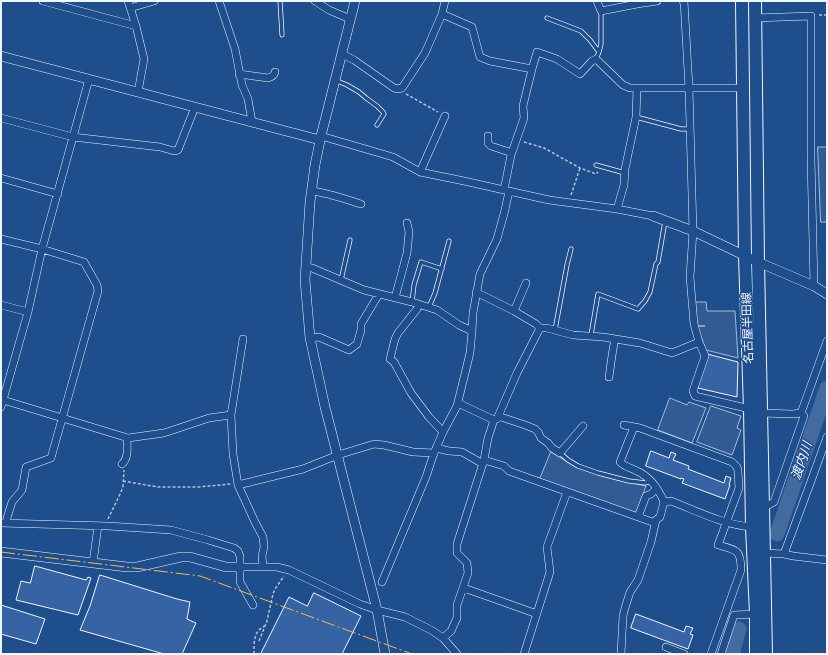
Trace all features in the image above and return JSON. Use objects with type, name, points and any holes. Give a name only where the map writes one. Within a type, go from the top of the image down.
[{"type":"main road","name":"名古屋半田線","points":[[742,1],[745,256],[763,508],[766,654]]},
{"type":"main road","name":"名古屋半田線","points":[[755,1],[758,262],[756,411],[752,527],[756,614],[756,654]]},
{"type":"street","points":[[44,1],[136,26]]},
{"type":"street","points":[[138,92],[144,59],[129,5],[154,1]]},
{"type":"street","points":[[219,1],[235,49],[239,74],[248,99],[252,122]]},
{"type":"street","points":[[315,1],[329,10],[350,19]]},
{"type":"street","points":[[355,1],[321,138],[312,191],[305,280],[310,338],[377,610],[385,654]]},
{"type":"street","points":[[342,54],[354,60],[385,82],[398,89],[402,88],[425,53],[442,14],[445,1]]},
{"type":"street","points":[[597,1],[601,12],[657,1]]},
{"type":"street","points":[[683,1],[689,88],[693,231],[690,277],[694,324],[704,356],[693,391],[695,396],[756,411],[793,414],[801,413]]},
{"type":"street","points":[[442,14],[472,26],[480,57],[490,61],[532,69]]},
{"type":"street","points":[[755,18],[811,16],[811,159],[814,286]]},
{"type":"street","points":[[382,582],[426,477],[435,450],[458,403],[470,352],[473,313],[480,274],[501,228],[505,210],[506,191],[512,153],[524,118],[523,106],[537,52],[557,59],[580,74],[598,56],[623,86],[630,88],[743,88]]},
{"type":"street","points":[[1,56],[252,122],[393,157],[420,172],[549,200],[618,209],[653,216],[693,231],[758,262],[814,286],[827,294]]},
{"type":"street","points":[[239,74],[271,78],[274,75],[274,72]]},
{"type":"street","points":[[89,79],[42,249],[28,312],[2,403],[63,418],[127,438],[164,434],[209,418],[231,415]]},
{"type":"street","points":[[618,209],[624,186],[625,173],[636,117],[637,88]]},
{"type":"street","points":[[1,118],[73,137],[160,147],[174,151],[178,150],[195,107]]},
{"type":"street","points":[[420,172],[445,116]]},
{"type":"street","points":[[488,136],[488,143],[491,146],[512,153]]},
{"type":"street","points":[[1,178],[58,194]]},
{"type":"street","points":[[312,191],[338,196],[361,204]]},
{"type":"street","points":[[395,298],[407,253],[409,232],[407,223]]},
{"type":"street","points":[[1,239],[42,249],[84,262],[97,285],[98,291],[51,458],[26,468],[22,490],[12,502],[7,518],[4,522]]},
{"type":"street","points":[[306,267],[312,268],[364,290],[437,310],[459,325],[472,331]]},
{"type":"street","points":[[514,311],[526,283]]},
{"type":"street","points":[[476,292],[514,311],[540,328],[573,335],[591,335],[640,343],[672,353],[699,342]]},
{"type":"street","points":[[310,338],[319,337],[349,350],[357,344],[361,324],[380,294]]},
{"type":"street","points":[[415,303],[417,308],[398,333],[390,359],[394,362],[411,393],[443,432]]},
{"type":"street","points":[[1,305],[28,312]]},
{"type":"street","points":[[443,638],[451,631],[456,618],[458,605],[468,573],[467,563],[457,553],[456,544],[483,462],[488,438],[517,373],[540,328]]},
{"type":"street","points":[[243,338],[231,415],[233,454],[238,484],[263,537],[263,566]]},
{"type":"street","points":[[609,377],[615,339]]},
{"type":"street","points":[[763,508],[774,502],[804,416],[801,413],[827,341]]},
{"type":"street","points":[[458,403],[496,418],[535,429],[541,438],[552,448],[560,452],[583,426]]},
{"type":"street","points":[[624,425],[640,428],[732,462],[738,471],[739,488],[718,545],[735,550],[741,559],[741,570],[711,654]]},
{"type":"street","points":[[621,654],[623,616],[625,608],[630,592],[638,580],[651,542],[656,520],[660,517],[664,502],[662,496],[651,481],[643,474],[625,466],[620,462],[634,427]]},
{"type":"street","points":[[784,554],[827,437]]},
{"type":"street","points":[[123,463],[126,461],[127,457],[127,438]]},
{"type":"street","points":[[238,484],[303,469],[338,455],[374,444],[413,452],[435,450],[462,452],[483,462],[504,466],[509,471],[655,523]]},
{"type":"street","points":[[638,517],[646,496],[651,494],[656,489]]},
{"type":"street","points":[[524,654],[550,572],[547,547],[567,492]]},
{"type":"street","points":[[664,502],[671,501],[726,522],[752,527]]},
{"type":"street","points":[[4,522],[171,530],[234,548],[238,551],[240,556],[240,582],[253,605]]},
{"type":"street","points":[[93,563],[98,526]]},
{"type":"street","points":[[1,552],[127,567],[137,567],[180,556],[226,566],[277,566],[360,604],[405,617],[443,638],[457,654]]},
{"type":"street","points":[[764,553],[784,554],[827,560]]},
{"type":"street","points":[[464,588],[537,614]]},
{"type":"street","points":[[721,654],[734,615],[756,614]]},
{"type":"street","points":[[666,647],[684,654]]},
{"type":"lane","points":[[280,1],[282,35]]},
{"type":"lane","points":[[598,56],[601,44],[601,12]]},
{"type":"lane","points":[[547,18],[581,31],[590,40],[598,56]]},
{"type":"lane","points":[[335,80],[359,92],[383,112],[384,114],[377,124]]},
{"type":"lane","points":[[636,117],[681,129],[690,129]]},
{"type":"lane","points":[[598,166],[625,173]]},
{"type":"lane","points":[[591,335],[598,294],[638,310],[645,301],[650,292],[656,264],[658,262],[665,220]]},
{"type":"lane","points":[[341,280],[350,240]]},
{"type":"lane","points":[[429,307],[435,293],[449,241]]},
{"type":"lane","points":[[555,330],[571,248]]},
{"type":"lane","points":[[415,303],[414,285],[421,262],[442,269]]},
{"type":"lane","points":[[560,452],[568,460],[578,466],[598,473],[629,481],[646,483],[651,481]]},
{"type":"path","points":[[398,89],[445,116]]},
{"type":"path","points":[[517,139],[544,148],[580,168],[596,174],[599,171],[598,166]]},
{"type":"path","points":[[569,203],[580,168]]},
{"type":"path","points":[[108,526],[108,518],[121,492],[123,481],[123,463]]},
{"type":"path","points":[[123,481],[158,487],[198,487],[238,484]]},
{"type":"path","points":[[259,641],[267,621],[273,594],[284,577],[286,569]]},
{"type":"path","points":[[254,654],[254,640],[256,633],[260,628],[265,626]]},
{"type":"shaded area","points":[[818,147],[827,147],[827,222],[821,222]]},
{"type":"shaded area","points":[[694,302],[706,302],[707,311],[735,311],[738,358],[706,350],[697,326]]},
{"type":"shaded area","points":[[670,398],[687,405],[689,402],[706,408],[692,443],[658,430]]},
{"type":"shaded area","points":[[711,406],[741,416],[737,428],[741,430],[732,455],[697,442]]},
{"type":"shaded area","points":[[551,452],[578,468],[614,479],[646,486],[636,514],[540,479]]},
{"type":"building","points":[[707,354],[738,362],[737,397],[698,388]]},
{"type":"building","points":[[651,451],[669,458],[671,452],[676,454],[673,460],[689,466],[688,469],[724,483],[726,476],[731,478],[725,499],[682,483],[684,479],[646,466]]},
{"type":"building","points":[[35,566],[86,580],[88,577],[91,578],[78,615],[16,600],[21,581],[30,583]]},
{"type":"building","points":[[100,575],[190,602],[187,619],[196,623],[182,654],[164,654],[80,630]]},
{"type":"building","points":[[314,593],[361,616],[342,654],[261,653],[289,597],[307,606]]},
{"type":"building","points":[[1,605],[45,619],[36,644],[1,634]]},
{"type":"building","points":[[636,614],[684,632],[686,626],[693,628],[690,634],[693,635],[688,649],[631,628]]},
{"type":"waterway","name":"渡内川","points":[[777,534],[827,388]]},
{"type":"waterway","name":"渡内川","points":[[732,654],[739,629]]},
{"type":"power","points":[[1,552],[200,576],[412,654]]}]
